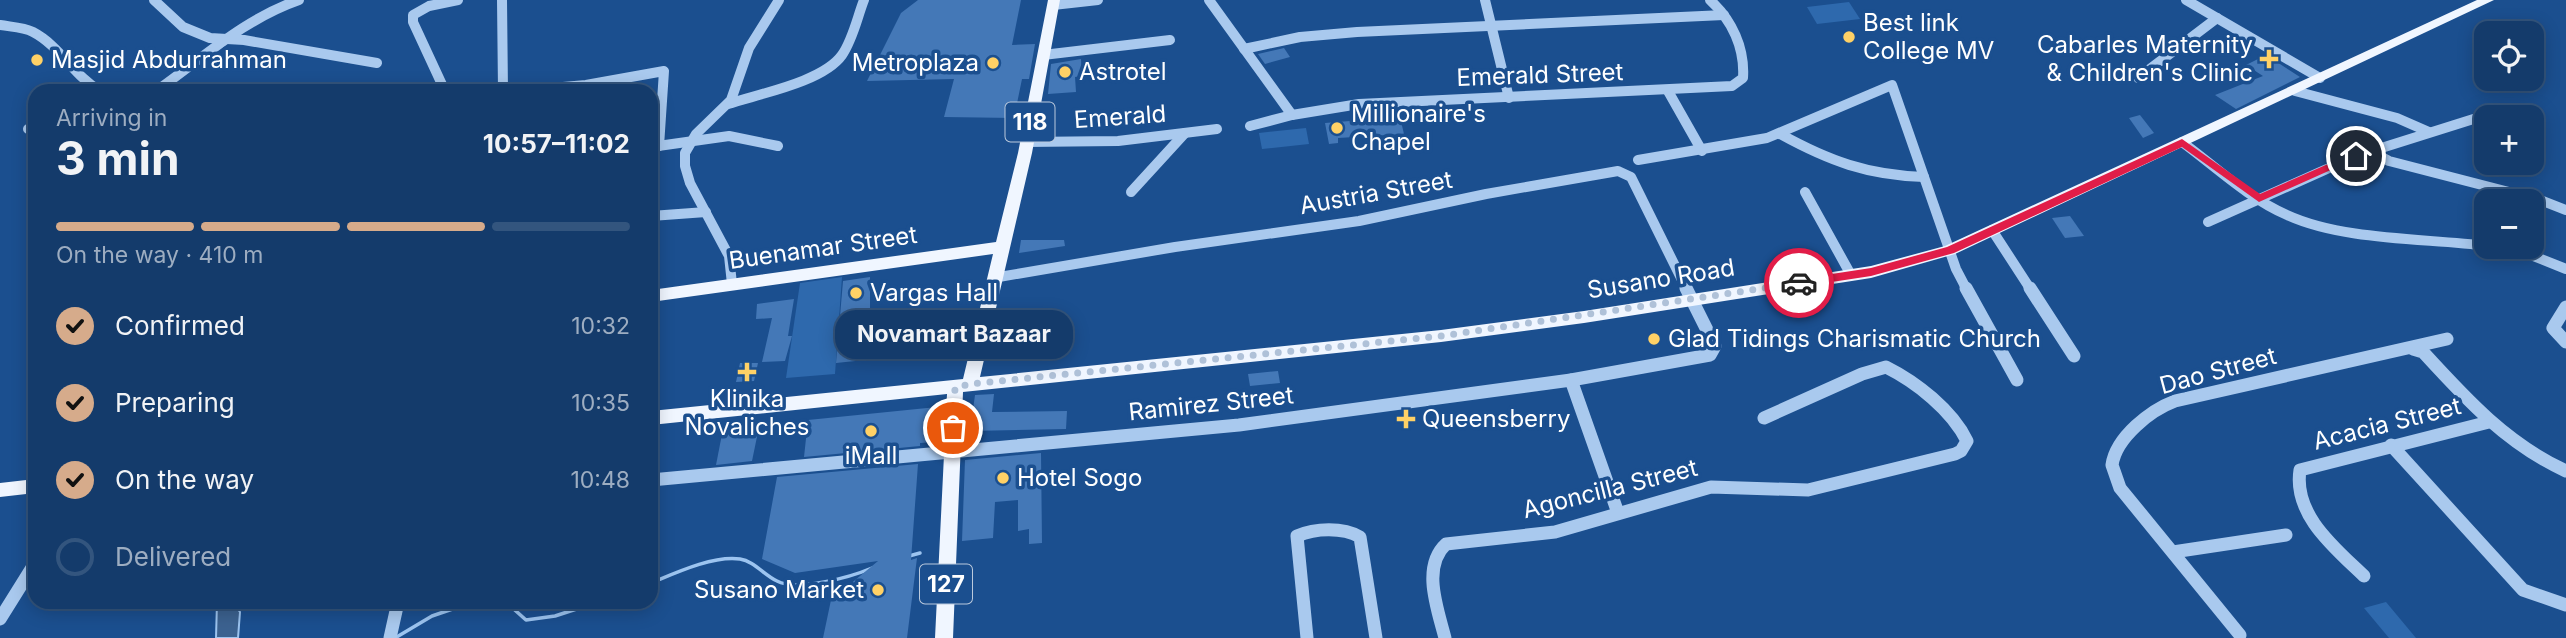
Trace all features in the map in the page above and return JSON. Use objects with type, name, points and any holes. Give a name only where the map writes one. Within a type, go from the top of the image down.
[{"type":"main road","name":"Susano Road","points":[[658,417],[1441,336],[1584,317],[1851,275],[1950,250],[2488,0]]},
{"type":"main road","name":"118","points":[[963,386],[1027,142],[1053,2]]},
{"type":"main road","name":"Buenamar Street","points":[[658,295],[1001,247]]},
{"type":"main road","name":"127","points":[[943,638],[952,452],[963,386]]},
{"type":"main road","points":[[0,490],[28,487]]},
{"type":"street","points":[[154,0],[183,27],[210,38],[244,40],[377,63]]},
{"type":"street","points":[[165,84],[222,39],[260,15],[299,0]]},
{"type":"street","points":[[442,84],[412,22],[413,15],[429,6],[458,0]]},
{"type":"street","points":[[502,0],[503,84]]},
{"type":"street","points":[[729,104],[750,45],[779,0]]},
{"type":"street","points":[[732,284],[733,262],[728,247],[690,183],[685,160],[691,141],[702,127],[729,104],[786,85],[836,61],[844,51],[864,0]]},
{"type":"street","points":[[1053,2],[1098,0]]},
{"type":"street","points":[[1209,0],[1293,115]]},
{"type":"street","points":[[1485,0],[1509,99]]},
{"type":"street","name":"Emerald Street","points":[[1250,126],[1293,115],[1359,104],[1724,88],[1739,83],[1744,71],[1742,59],[1724,15],[1710,0]]},
{"type":"street","points":[[2186,0],[2320,78]]},
{"type":"street","points":[[1244,49],[1329,34],[1724,15]]},
{"type":"street","points":[[2138,78],[2217,18]]},
{"type":"street","points":[[0,25],[38,35],[88,84]]},
{"type":"street","points":[[1043,55],[1170,40]]},
{"type":"street","points":[[604,84],[664,71],[658,121]]},
{"type":"street","points":[[1638,160],[1702,151],[1780,134],[1892,85],[1956,269],[2017,380]]},
{"type":"street","points":[[1668,91],[1702,151]]},
{"type":"street","points":[[2295,91],[2405,120],[2429,132]]},
{"type":"street","points":[[2208,222],[2370,151],[2474,119]]},
{"type":"street","name":"Emerald","points":[[1027,142],[1118,141],[1217,129]]},
{"type":"street","points":[[1131,192],[1185,133]]},
{"type":"street","points":[[1780,134],[1836,164],[1857,171],[1877,175],[1924,177]]},
{"type":"street","points":[[658,146],[735,136],[778,146]]},
{"type":"street","points":[[2182,142],[2259,199],[2303,221],[2328,227],[2474,244]]},
{"type":"street","points":[[2370,151],[2389,161],[2566,209]]},
{"type":"street","name":"Austria Street","points":[[993,278],[1175,247],[1359,221],[1486,194],[1618,171],[1631,177],[1692,299]]},
{"type":"street","points":[[1805,192],[1851,275]]},
{"type":"street","points":[[658,215],[706,212]]},
{"type":"street","points":[[1992,230],[2074,356]]},
{"type":"street","points":[[2541,259],[2566,269]]},
{"type":"street","name":"Ramirez Street","points":[[658,479],[1239,425],[1571,380],[1710,355],[1715,346],[1692,299]]},
{"type":"street","points":[[2566,306],[2553,328],[2566,342]]},
{"type":"street","name":"Dao Street","points":[[2240,635],[2120,488],[2112,470],[2112,459],[2116,450],[2148,416],[2175,401],[2447,339]]},
{"type":"street","points":[[2412,349],[2423,352],[2489,422],[2533,456],[2566,471]]},
{"type":"street","name":"Agoncilla Street","points":[[1445,638],[1433,578],[1434,559],[1440,547],[1452,542],[1555,531],[1711,487],[1808,490],[1955,454],[1961,451],[1967,441],[1960,427],[1899,373],[1886,368],[1862,374],[1764,418]]},
{"type":"street","points":[[1571,380],[1618,513]]},
{"type":"street","name":"Acacia Street","points":[[2364,576],[2306,511],[2296,481],[2300,470],[2311,465],[2489,422]]},
{"type":"street","points":[[2391,445],[2524,590],[2566,605]]},
{"type":"street","points":[[1307,638],[1297,536],[1304,533],[1339,531],[1356,533],[1360,537],[1376,638]]},
{"type":"street","points":[[2173,552],[2286,535]]},
{"type":"street","points":[[0,618],[28,575]]},
{"type":"street","points":[[390,635],[396,609]]},
{"type":"shaded area","points":[[1849,2],[1860,19],[1817,24],[1807,7]]},
{"type":"shaded area","points":[[1306,128],[1309,144],[1262,149],[1259,133]]},
{"type":"shaded area","points":[[842,277],[835,374],[786,378],[800,283]]},
{"type":"shaded area","points":[[2386,602],[2416,638],[2389,638],[2364,608]]},
{"type":"shaded area","points":[[217,609],[238,609],[240,612],[238,638],[216,638]]},
{"type":"building","points":[[918,0],[1021,0],[1012,45],[1035,44],[1029,79],[1022,79],[1014,118],[944,117],[954,79],[867,81],[901,13]]},
{"type":"building","points":[[1284,48],[1290,57],[1265,64],[1258,54]]},
{"type":"building","points":[[2266,55],[2300,77],[2236,109],[2215,95],[2263,76],[2246,65]]},
{"type":"building","points":[[1081,59],[1082,76],[1075,77],[1076,92],[1048,94],[1051,64]]},
{"type":"building","points":[[1399,113],[1404,134],[1338,138],[1338,143],[1329,144],[1325,123],[1350,121],[1350,116]]},
{"type":"building","points":[[2140,115],[2154,133],[2143,138],[2129,118]]},
{"type":"building","points":[[2070,216],[2084,236],[2065,238],[2052,218]]},
{"type":"building","points":[[1021,240],[1064,240],[1065,246],[1019,253]]},
{"type":"building","points":[[870,277],[865,360],[836,363],[843,281]]},
{"type":"building","points":[[794,299],[788,336],[792,336],[785,361],[762,362],[772,318],[756,319],[757,304]]},
{"type":"building","name":"Klinika Novaliches","points":[[740,363],[758,363],[754,381],[736,382]]},
{"type":"building","points":[[1278,371],[1280,383],[1250,386],[1248,374]]},
{"type":"building","points":[[994,394],[992,412],[1067,411],[1066,429],[970,431],[975,395]]},
{"type":"building","name":"iMall","points":[[937,407],[935,442],[920,443],[920,446],[804,457],[808,420]]},
{"type":"building","points":[[759,427],[752,461],[716,465],[723,429]]},
{"type":"building","name":"Hotel Sogo","points":[[1041,453],[1042,543],[1029,544],[1029,529],[1018,531],[1018,500],[995,502],[993,538],[962,541],[965,460]]},
{"type":"building","points":[[918,464],[911,560],[917,558],[907,638],[823,638],[831,600],[878,561],[795,573],[762,559],[777,477]]},
{"type":"waterway","points":[[909,556],[920,553]]},
{"type":"waterway","points":[[658,580],[695,566],[730,558],[745,560],[777,581],[797,585],[838,579],[872,568]]},
{"type":"waterway","points":[[395,638],[432,616],[452,609]]},
{"type":"waterway","points":[[514,609],[526,620],[555,616],[576,609]]},
{"type":"way so far","points":[[953,428],[955,388],[970,384],[1441,336],[1584,317],[1799,283]]},
{"type":"place","name":"Best link College MV","points":[[1849,37]]},
{"type":"place","name":"Cabarles Maternity & Children's Clinic","points":[[2269,59]]},
{"type":"place","name":"Masjid Abdurrahman","points":[[37,60]]},
{"type":"place","name":"Metroplaza","points":[[993,63]]},
{"type":"place","name":"Astrotel","points":[[1065,72]]},
{"type":"place","name":"Millionaire's Chapel","points":[[1337,128]]},
{"type":"place","name":"Vargas Hall","points":[[856,293]]},
{"type":"place","name":"Glad Tidings Charismatic Church","points":[[1654,339]]},
{"type":"place","name":"Klinika Novaliches","points":[[747,372]]},
{"type":"place","name":"Queensberry","points":[[1406,419]]},
{"type":"place","name":"Novamart Bazaar","points":[[953,428]]},
{"type":"place","name":"iMall","points":[[871,431]]},
{"type":"place","name":"Hotel Sogo","points":[[1003,478]]},
{"type":"place","name":"Susano Market","points":[[878,590]]},
{"type":"route","points":[[1799,283],[1871,272],[1950,250],[2182,142],[2259,199],[2356,156]]}]
